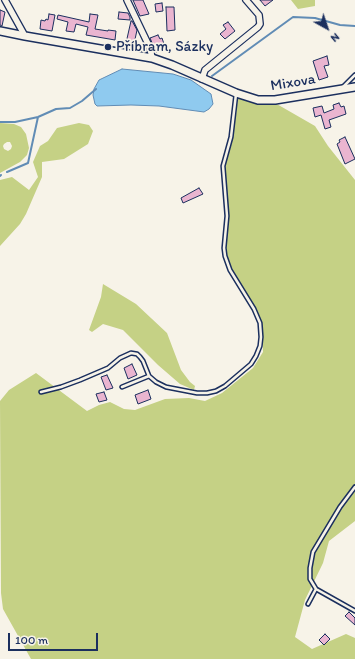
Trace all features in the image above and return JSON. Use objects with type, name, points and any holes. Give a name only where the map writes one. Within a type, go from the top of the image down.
[{"type":"street","points":[[6,0],[25,36]]},
{"type":"street","points":[[127,0],[150,48],[152,58]]},
{"type":"street","points":[[202,78],[205,70],[258,27],[261,20],[259,15],[246,0]]},
{"type":"street","name":"Mixova","points":[[0,31],[152,58],[172,65],[236,93],[250,98],[266,101],[355,87]]},
{"type":"lane","points":[[340,89],[355,75]]},
{"type":"lane","points":[[42,392],[61,387],[108,368],[120,358],[131,353],[137,354],[140,357],[149,376],[156,382],[166,387],[197,393],[216,391],[242,374],[251,364],[260,346],[260,323],[254,309],[230,270],[224,248],[227,216],[223,166],[231,137],[236,93]]},
{"type":"lane","points":[[122,387],[149,376]]},
{"type":"lane","points":[[355,488],[340,507],[313,552],[310,568],[310,579],[316,589],[355,611]]},
{"type":"lane","points":[[308,604],[316,589]]},
{"type":"green space","points":[[291,0],[315,0],[315,6],[298,9]]},
{"type":"green space","points":[[238,96],[275,103],[315,126],[328,146],[355,180],[355,521],[329,541],[323,563],[305,600],[295,637],[312,649],[346,634],[355,638],[355,659],[31,659],[3,609],[1,593],[0,401],[9,390],[36,373],[87,411],[99,405],[110,402],[124,409],[135,410],[165,399],[189,398],[205,401],[222,393],[253,368],[263,352],[262,325],[231,269],[226,256],[224,243],[228,219],[224,165],[236,115]]},
{"type":"green space","points":[[0,123],[14,124],[21,127],[26,134],[29,148],[27,155],[20,162],[0,173]],"holes":[[[7,142],[10,142],[12,146],[8,151],[4,149],[3,146]]]},
{"type":"green space","points":[[79,123],[89,125],[93,131],[88,144],[64,159],[42,162],[42,177],[26,214],[20,224],[0,246],[0,180],[12,177],[29,190],[38,177],[33,162],[40,146],[48,141],[57,128]]},
{"type":"green space","points":[[103,284],[136,304],[167,333],[181,370],[195,386],[194,390],[180,384],[158,365],[123,330],[103,324],[92,332],[89,330],[101,297]]},
{"type":"water","points":[[122,69],[173,74],[191,80],[211,94],[213,104],[204,112],[159,106],[97,106],[93,95],[94,89],[99,80]]},
{"type":"building","points":[[133,0],[143,0],[149,14],[140,16]]},
{"type":"building","points":[[260,0],[273,0],[265,6]]},
{"type":"building","points":[[162,3],[163,11],[156,12],[155,4]]},
{"type":"building","points":[[166,7],[174,7],[175,30],[167,31]]},
{"type":"building","points":[[0,10],[5,12],[2,26],[0,25]]},
{"type":"building","points":[[119,12],[128,13],[130,20],[118,19]]},
{"type":"building","points":[[49,14],[55,15],[52,31],[40,29],[41,20],[48,20]]},
{"type":"building","points":[[90,14],[98,15],[95,29],[116,31],[115,40],[86,35],[88,27],[76,24],[74,32],[66,31],[68,22],[57,19],[58,15],[89,22]]},
{"type":"building","points":[[131,21],[137,30],[134,44],[126,43]]},
{"type":"building","points":[[228,22],[235,31],[225,39],[220,34],[226,29],[223,25]]},
{"type":"building","points":[[158,35],[160,39],[162,38],[164,44],[162,45],[164,49],[156,52],[150,38]]},
{"type":"building","points":[[327,56],[329,65],[324,66],[328,77],[319,80],[313,61]]},
{"type":"building","points":[[339,103],[341,107],[344,106],[346,114],[329,120],[331,127],[325,129],[321,115],[315,117],[313,108],[322,106],[324,113],[334,109],[333,105]]},
{"type":"building","points":[[345,137],[355,159],[345,164],[337,144],[340,142],[339,140]]},
{"type":"building","points":[[199,188],[203,194],[183,203],[181,198]]},
{"type":"building","points":[[132,364],[137,375],[128,379],[124,368]]},
{"type":"building","points":[[107,375],[113,388],[106,390],[101,377]]},
{"type":"building","points":[[148,390],[151,399],[138,404],[135,395]]},
{"type":"building","points":[[104,392],[107,400],[99,402],[96,394]]},
{"type":"building","points":[[349,612],[355,618],[355,625],[345,616]]},
{"type":"building","points":[[325,634],[330,639],[324,645],[319,640]]},
{"type":"waterway","points":[[212,76],[293,17],[315,18],[340,25],[355,26]]},
{"type":"waterway","points":[[0,122],[15,122],[38,117],[56,109],[70,108],[82,101],[96,89]]},
{"type":"waterway","points":[[7,172],[28,163],[38,117]]},
{"type":"place","name":"Příbram, Sázky","points":[[108,47]]}]
